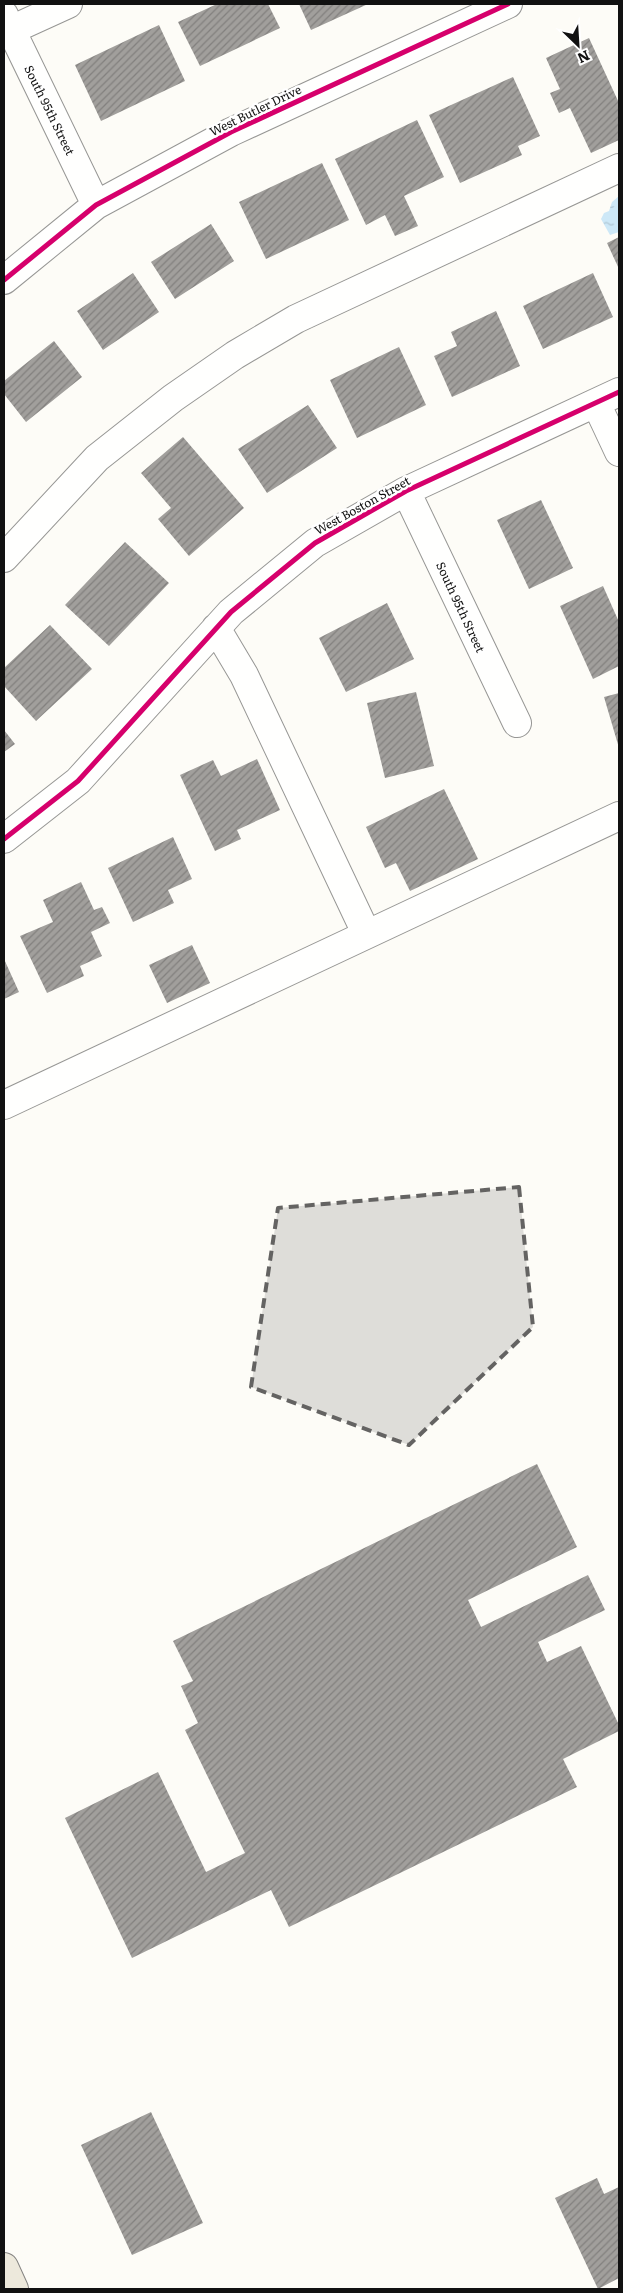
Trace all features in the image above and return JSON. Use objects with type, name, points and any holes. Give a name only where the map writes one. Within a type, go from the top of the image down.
[{"type":"main road","points":[[4,2267],[14,2289]]},
{"type":"street","points":[[7,23],[68,4]]},
{"type":"street","name":"West Butler Drive","points":[[4,280],[96,205],[231,132],[508,4]]},
{"type":"street","name":"South 95th Street","points":[[7,23],[96,205]]},
{"type":"street","points":[[4,558],[97,458],[173,398],[235,355],[296,319],[619,168]]},
{"type":"street","points":[[607,398],[619,452]]},
{"type":"street","name":"West Boston Street","points":[[4,839],[78,781],[231,612],[315,543],[406,491],[607,398]]},
{"type":"street","name":"South 95th Street","points":[[406,491],[517,723]]},
{"type":"street","points":[[216,628],[244,675],[366,933]]},
{"type":"street","points":[[4,1105],[366,933],[619,816]]},
{"type":"highlighted area","points":[[519,1187],[533,1327],[409,1445],[251,1387],[278,1208]]},
{"type":"water","points":[[619,196],[619,232],[610,235],[601,219],[604,213],[609,211],[612,202]]},
{"type":"building","points":[[217,4],[268,4],[280,28],[200,66],[178,22]]},
{"type":"building","points":[[299,4],[368,4],[311,30]]},
{"type":"building","points":[[159,25],[185,81],[101,121],[75,65]]},
{"type":"building","points":[[589,38],[619,103],[619,140],[591,153],[570,108],[559,113],[550,93],[560,89],[546,58]]},
{"type":"building","points":[[513,77],[540,136],[518,146],[522,155],[460,183],[429,115]]},
{"type":"building","points":[[417,120],[444,177],[404,196],[418,226],[395,236],[385,215],[366,225],[335,159]]},
{"type":"building","points":[[322,163],[349,220],[266,259],[239,202]]},
{"type":"building","points":[[211,224],[234,261],[175,299],[151,262]]},
{"type":"building","points":[[619,237],[619,269],[607,243]]},
{"type":"building","points":[[133,273],[159,312],[103,350],[77,311]]},
{"type":"building","points":[[593,273],[613,317],[543,349],[523,306]]},
{"type":"building","points":[[496,311],[520,366],[452,397],[434,356],[457,346],[451,332]]},
{"type":"building","points":[[54,341],[82,377],[26,422],[4,394],[4,381]]},
{"type":"building","points":[[399,347],[426,405],[357,438],[330,380]]},
{"type":"building","points":[[308,405],[337,448],[267,493],[238,449]]},
{"type":"building","points":[[183,437],[244,508],[189,556],[158,519],[171,508],[141,473]]},
{"type":"building","points":[[541,500],[573,568],[529,589],[497,520]]},
{"type":"building","points":[[125,542],[169,583],[109,646],[65,605]]},
{"type":"building","points":[[603,586],[619,622],[619,666],[593,679],[560,606]]},
{"type":"building","points":[[387,603],[414,659],[346,692],[319,638]]},
{"type":"building","points":[[50,625],[92,669],[36,721],[4,686],[4,668]]},
{"type":"building","points":[[416,692],[434,766],[385,778],[367,703]]},
{"type":"building","points":[[619,693],[619,748],[604,697]]},
{"type":"building","points":[[4,730],[15,744],[4,752]]},
{"type":"building","points":[[257,759],[280,810],[237,830],[241,839],[215,851],[180,775],[213,760],[221,776]]},
{"type":"building","points":[[444,789],[478,859],[410,891],[396,863],[385,868],[366,827]]},
{"type":"building","points":[[173,837],[192,879],[168,890],[174,903],[133,922],[108,868]]},
{"type":"building","points":[[81,882],[94,910],[102,907],[110,923],[91,932],[102,956],[80,966],[84,976],[47,993],[20,936],[53,922],[43,900]]},
{"type":"building","points":[[192,945],[210,983],[167,1003],[149,965]]},
{"type":"building","points":[[4,959],[19,992],[4,999]]},
{"type":"building","points":[[537,1464],[577,1547],[468,1600],[481,1627],[588,1575],[605,1610],[538,1642],[547,1662],[581,1646],[619,1725],[619,1731],[563,1759],[577,1787],[289,1927],[271,1890],[132,1958],[65,1818],[158,1772],[206,1872],[245,1853],[185,1730],[198,1723],[181,1686],[193,1681],[173,1641]]},
{"type":"building","points":[[151,2112],[203,2223],[132,2255],[81,2145]]},
{"type":"building","points":[[597,2178],[604,2194],[619,2187],[619,2278],[598,2289],[555,2198]]},
{"type":"cycle path","points":[[4,280],[96,205],[231,132],[508,4]]},
{"type":"cycle path","points":[[4,839],[78,781],[231,612],[315,543],[406,491],[619,392]]}]
